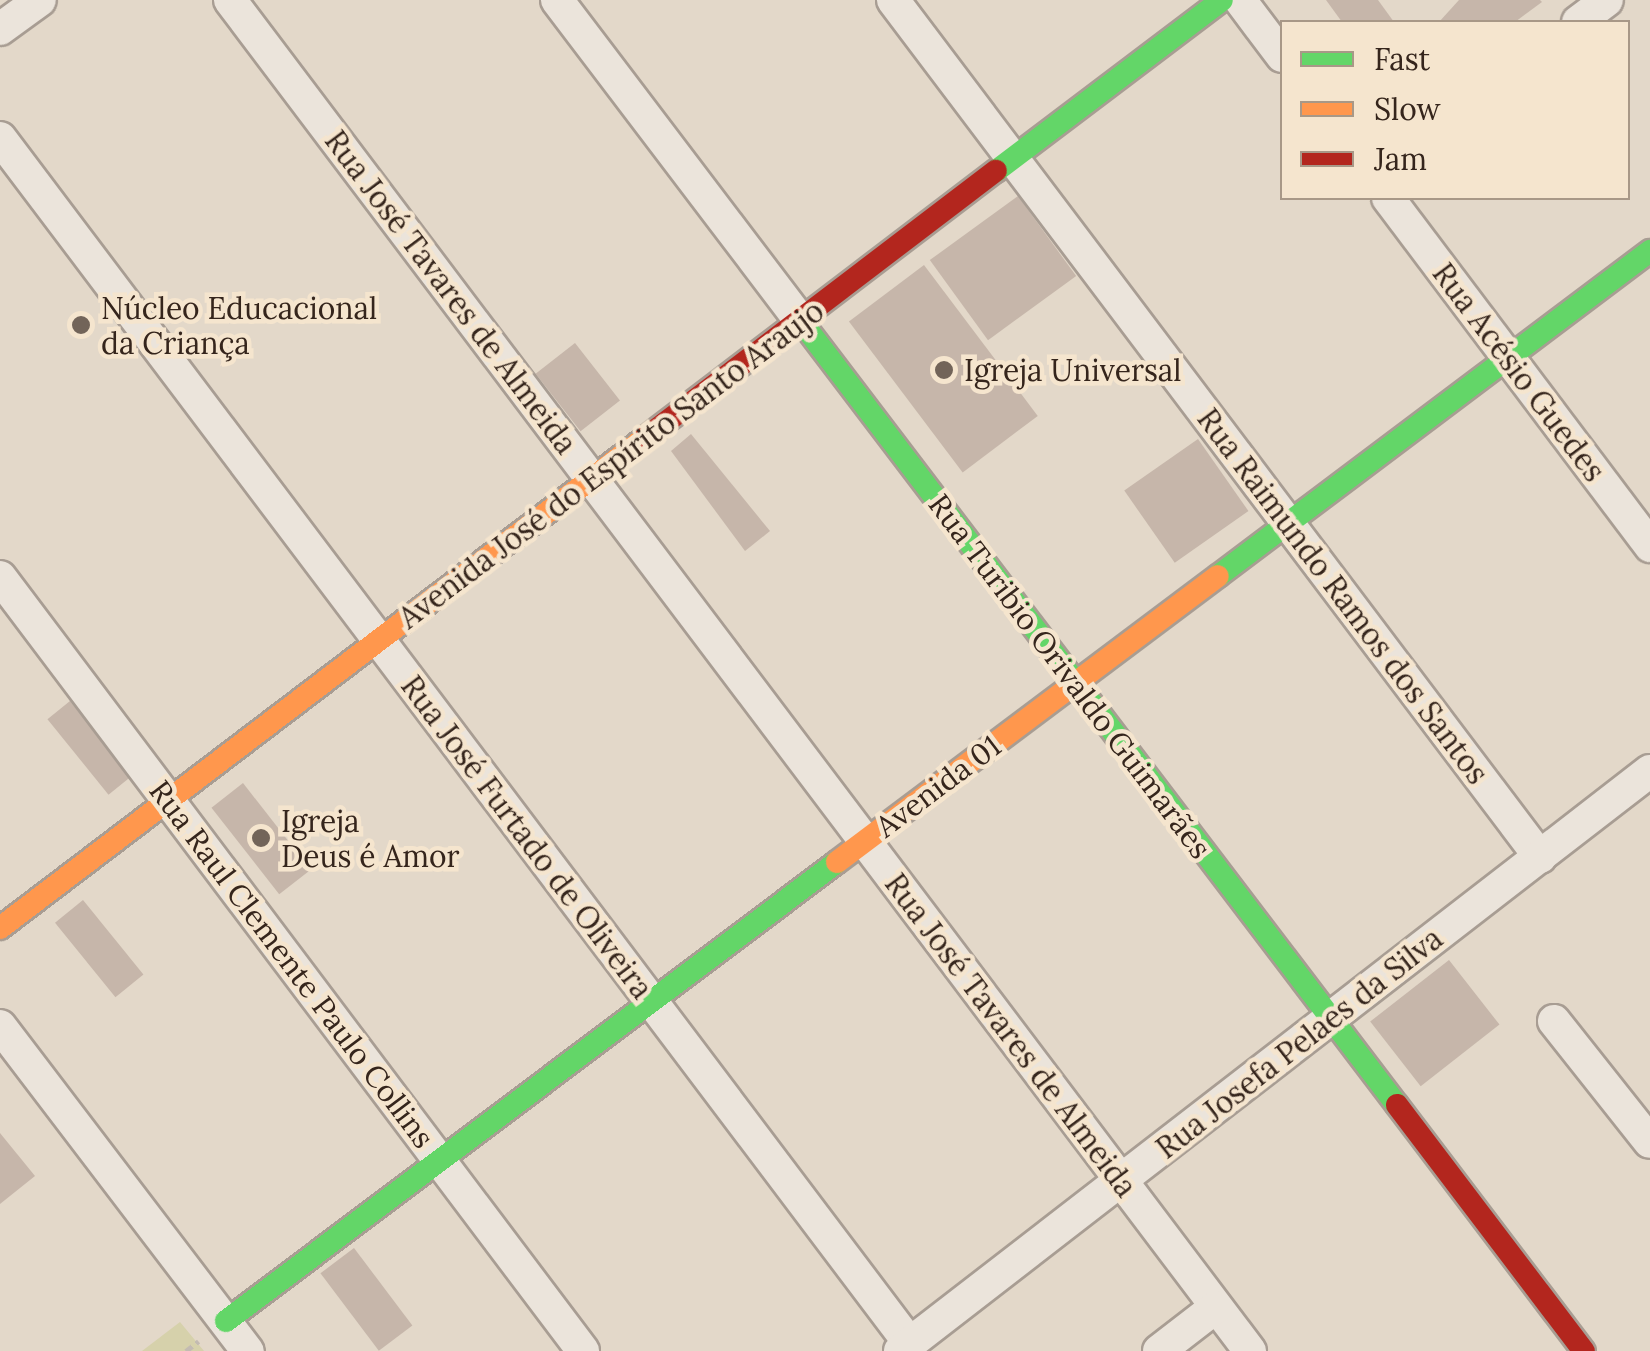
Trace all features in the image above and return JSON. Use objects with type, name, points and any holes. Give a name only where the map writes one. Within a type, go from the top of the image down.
[{"type":"street","points":[[0,29],[40,0]]},
{"type":"street","name":"Rua José Tavares de Almeida","points":[[230,0],[1250,1351]]},
{"type":"street","name":"Rua Turibio Orivaldo Guimarães","points":[[557,0],[1584,1351]]},
{"type":"street","name":"Rua Raimundo Ramos dos Santos","points":[[893,0],[1540,856]]},
{"type":"street","name":"Avenida José do Espírito Santo Araujo","points":[[0,928],[1222,0]]},
{"type":"street","points":[[1240,0],[1280,53]]},
{"type":"street","points":[[1581,20],[1607,0]]},
{"type":"street","name":"Rua José Furtado de Oliveira","points":[[0,138],[651,1001],[905,1347]]},
{"type":"street","name":"Rua Acésio Guedes","points":[[1390,200],[1650,546]]},
{"type":"street","name":"Avenida 01","points":[[226,1320],[1650,251]]},
{"type":"street","name":"Rua Raul Clemente Paulo Collins","points":[[0,577],[583,1351]]},
{"type":"street","name":"Rua Josefa Pelaes da Silva","points":[[905,1347],[1650,772]]},
{"type":"street","points":[[1554,1021],[1650,1142]]},
{"type":"street","points":[[0,1026],[248,1351]]},
{"type":"street","points":[[1159,1351],[1216,1306]]},
{"type":"shaded area","points":[[180,1322],[204,1351],[142,1351]]},
{"type":"building","points":[[1326,0],[1378,0],[1393,20],[1341,20]]},
{"type":"building","points":[[1459,0],[1542,2],[1518,20],[1441,20]]},
{"type":"building","points":[[1018,196],[1076,276],[988,340],[930,260]]},
{"type":"building","name":"Igreja Universal","points":[[924,265],[1038,416],[963,473],[849,322]]},
{"type":"building","points":[[575,343],[620,401],[581,431],[536,374]]},
{"type":"building","points":[[691,434],[770,531],[745,551],[671,451]]},
{"type":"building","points":[[1198,439],[1248,511],[1175,563],[1124,491]]},
{"type":"building","points":[[70,701],[131,776],[109,795],[47,719]]},
{"type":"building","name":"Igreja Deus é Amor","points":[[243,783],[311,870],[279,894],[211,808]]},
{"type":"building","points":[[83,900],[143,975],[115,997],[55,923]]},
{"type":"building","points":[[1449,960],[1499,1025],[1421,1086],[1370,1022]]},
{"type":"building","points":[[0,1133],[35,1176],[0,1204]]},
{"type":"building","points":[[354,1248],[412,1325],[379,1351],[320,1273]]},
{"type":"traffic: fast","points":[[996,171],[1222,0]]},
{"type":"traffic: fast","points":[[1218,576],[1650,251]]},
{"type":"traffic: fast","points":[[800,320],[1397,1105]]},
{"type":"traffic: fast","points":[[226,1321],[837,862]]},
{"type":"traffic: slow","points":[[0,928],[645,438]]},
{"type":"traffic: slow","points":[[837,862],[1218,576]]},
{"type":"traffic: jam","points":[[645,438],[996,171]]},
{"type":"traffic: jam","points":[[1397,1105],[1584,1351]]},
{"type":"place","name":"Núcleo Educacional da Criança","points":[[81,325]]},
{"type":"place","name":"Igreja Universal","points":[[944,370]]},
{"type":"place","name":"Igreja Deus é Amor","points":[[261,838]]}]
